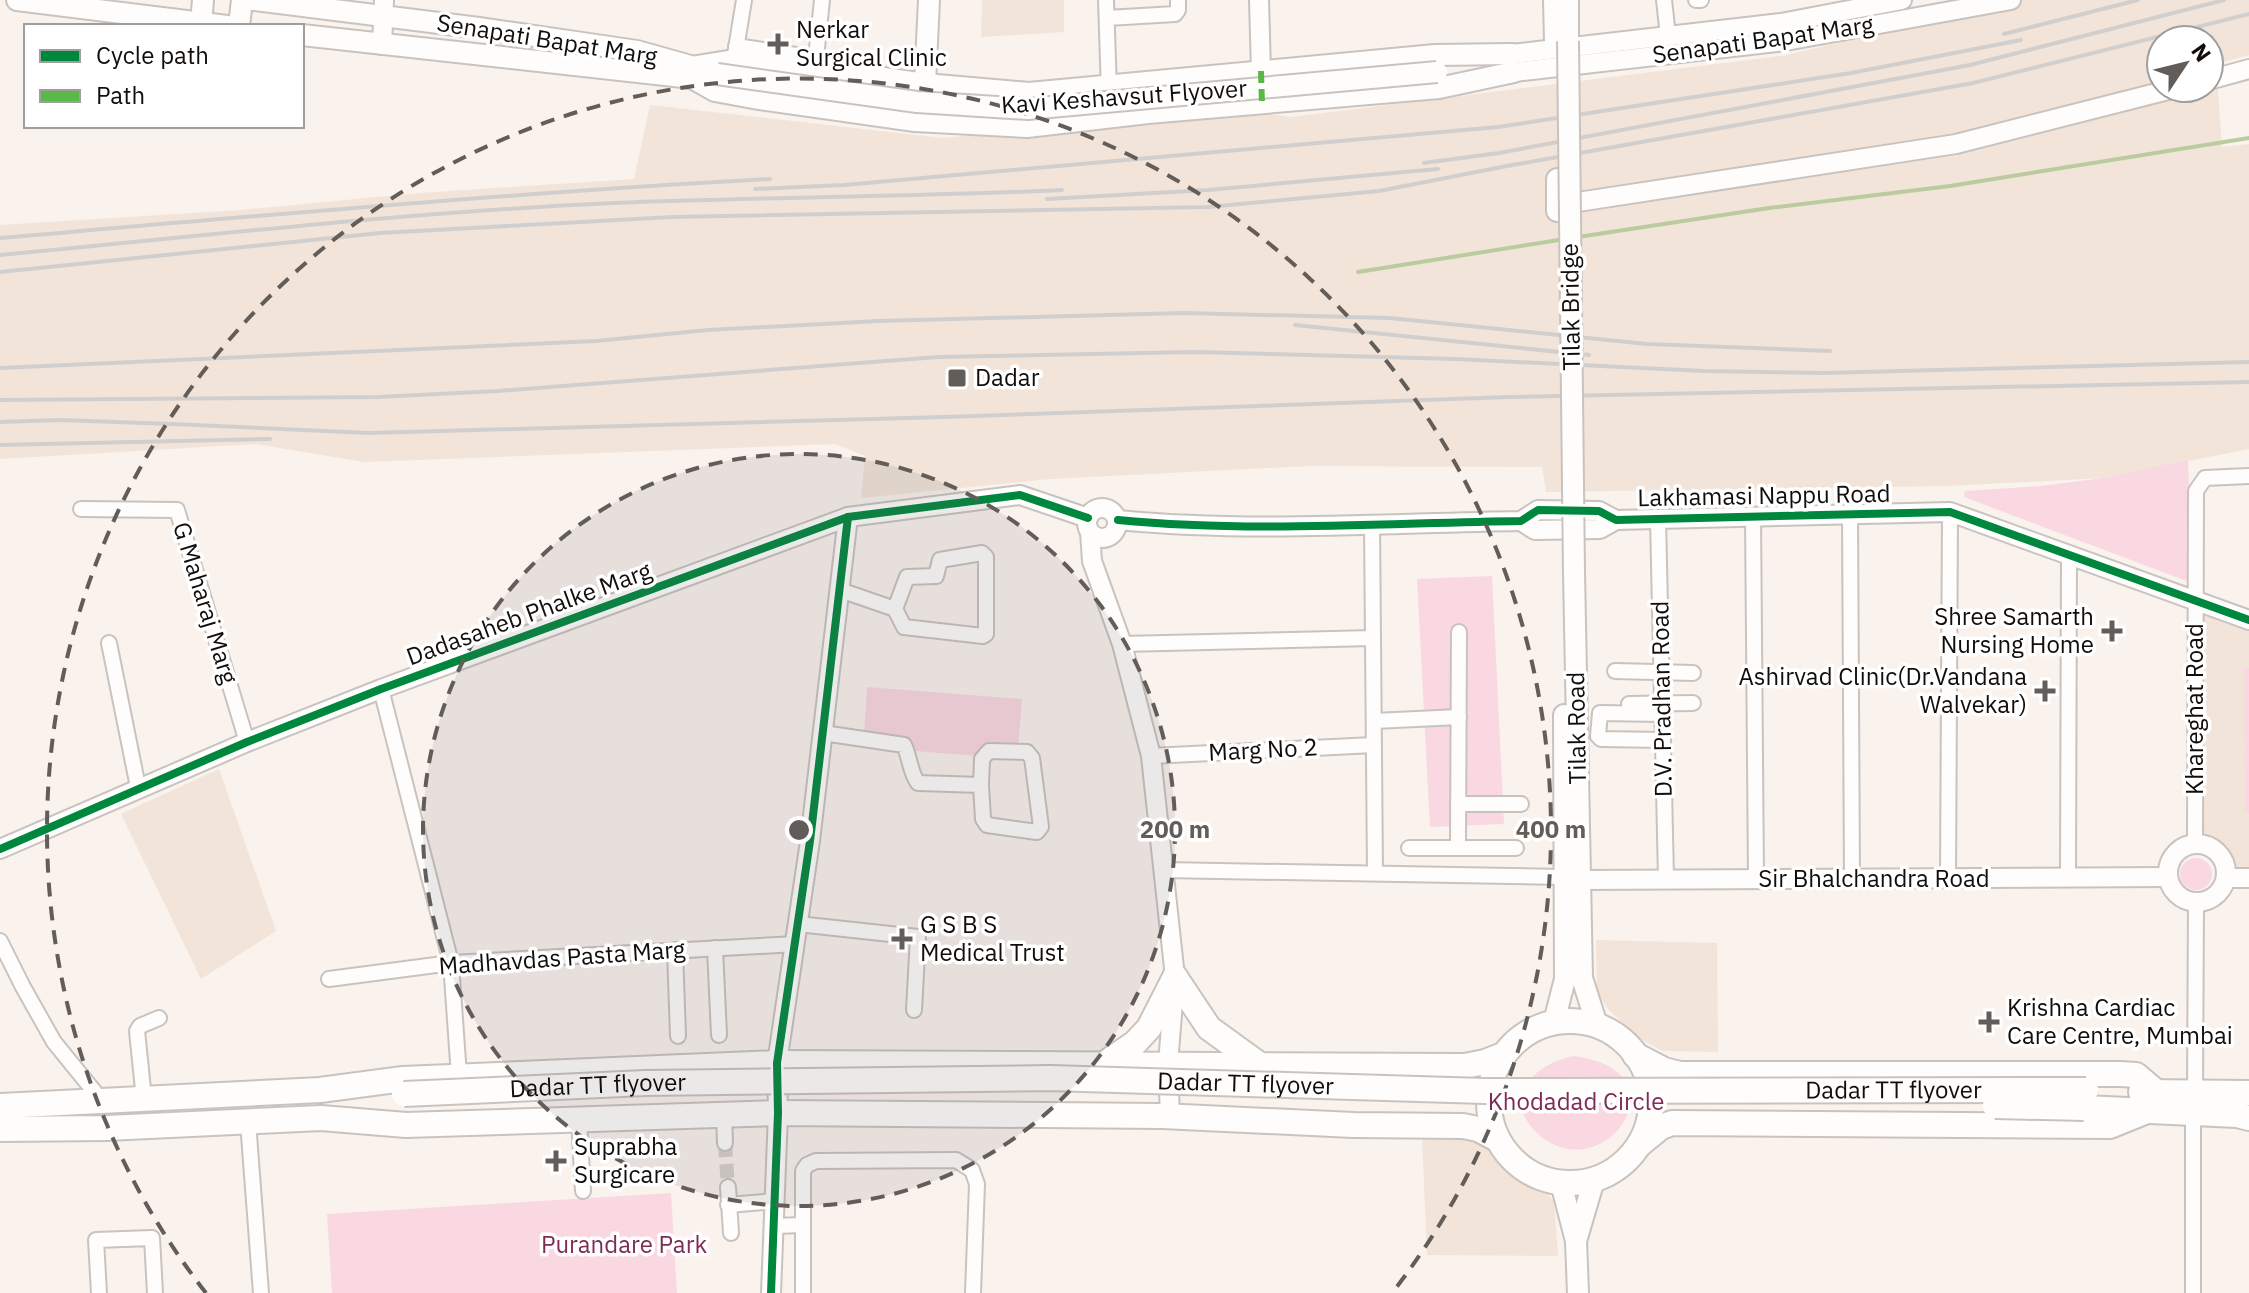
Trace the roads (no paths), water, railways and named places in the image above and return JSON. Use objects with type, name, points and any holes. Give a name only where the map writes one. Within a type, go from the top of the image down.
[{"type":"highway","points":[[1104,1064],[1135,1043],[1149,1028],[1175,977],[1209,1028],[1260,1065]]},
{"type":"highway","points":[[1635,1055],[1664,1070],[1680,1074],[2136,1075],[2152,1102],[2110,1126],[1672,1123],[1661,1127],[1639,1145],[1620,1167],[1594,1180],[1561,1183],[1535,1176],[1513,1161],[1497,1139],[1490,1118],[1488,1096],[1493,1075],[1503,1055],[1525,1034],[1554,1022],[1576,1021],[1597,1025],[1618,1037],[1635,1055],[1647,1076],[1651,1099],[1648,1123],[1639,1145]]},
{"type":"highway","points":[[0,1106],[320,1090],[403,1079],[777,1063],[1465,1066],[1503,1055]]},
{"type":"highway","points":[[1008,1064],[1011,1115]]},
{"type":"highway","points":[[1348,1065],[1353,1125]]},
{"type":"highway","name":"Dadar TT flyover","points":[[404,1102],[645,1083],[1050,1078],[1484,1091],[2244,1104]]},
{"type":"highway","points":[[320,1090],[404,1102]]},
{"type":"highway","points":[[0,1129],[107,1128],[321,1118],[404,1102]]},
{"type":"highway","points":[[321,1118],[406,1125],[778,1113],[1170,1116],[1353,1125],[1463,1126],[1478,1129],[1497,1139]]},
{"type":"main road","points":[[17,0],[210,24]]},
{"type":"main road","points":[[201,23],[203,0]]},
{"type":"main road","points":[[239,24],[242,0]]},
{"type":"main road","name":"Senapati Bapat Marg","points":[[254,0],[384,8],[470,26],[637,51],[688,71]]},
{"type":"main road","points":[[915,121],[925,84],[929,0]]},
{"type":"main road","points":[[1554,0],[1562,41]]},
{"type":"main road","points":[[1562,41],[1568,0]]},
{"type":"main road","points":[[467,54],[470,26]]},
{"type":"main road","name":"Senapati Bapat Marg","points":[[304,35],[467,54],[688,71]]},
{"type":"main road","name":"Tilak Bridge","points":[[1562,41],[1569,573]]},
{"type":"main road","points":[[688,71],[735,53],[815,63],[925,84],[1029,93],[1435,55],[1513,63]]},
{"type":"main road","points":[[688,71],[715,91],[915,121],[1027,127],[1148,113],[1439,88],[1513,63]]},
{"type":"main road","name":"Kavi Keshavsut Flyover","points":[[688,71],[917,102],[1028,109],[1513,63]]},
{"type":"main road","name":"Tilak Road","points":[[1554,1022],[1565,979],[1572,878],[1569,573]]},
{"type":"main road","name":"Tilak Road","points":[[1572,878],[1582,978],[1597,1025]]},
{"type":"main road","points":[[1576,1241],[1594,1180]]},
{"type":"main road","points":[[1561,1183],[1576,1241],[1578,1293]]},
{"type":"street","points":[[735,53],[744,0]]},
{"type":"street","points":[[815,63],[822,0]]},
{"type":"street","points":[[1106,0],[1110,119]]},
{"type":"street","points":[[1107,18],[1175,14],[1178,0]]},
{"type":"street","points":[[1259,0],[1261,71]]},
{"type":"street","points":[[1664,0],[1668,36]]},
{"type":"street","name":"Senapati Bapat Marg","points":[[1513,63],[1668,36],[1781,23],[1902,0]]},
{"type":"street","name":"Senapati Bapat Marg","points":[[1513,63],[1786,41],[2011,0]]},
{"type":"street","points":[[382,45],[384,8]]},
{"type":"street","points":[[2225,76],[2249,69]]},
{"type":"street","points":[[1564,202],[1956,144],[2145,96]]},
{"type":"street","name":"Khareghat Road","points":[[2195,843],[2197,486],[2205,478],[2249,476]]},
{"type":"street","name":"Dadasaheb Phalke Marg","points":[[0,849],[138,787],[381,689],[848,517],[1020,495],[1089,525]]},
{"type":"street","name":"G Maharaj Marg","points":[[81,509],[177,510],[247,742]]},
{"type":"street","name":"Lakhamasi Nappu Road","points":[[1089,525],[1098,538],[1108,537],[1116,530],[1118,520],[1256,527],[1521,521],[1538,510],[1599,511],[1616,520],[1950,512],[2249,620]]},
{"type":"street","points":[[1948,878],[1950,512]]},
{"type":"street","points":[[1850,514],[1852,879]]},
{"type":"street","points":[[1753,516],[1756,879]]},
{"type":"street","points":[[771,1293],[777,1063],[796,944],[848,517]]},
{"type":"street","name":"D.V. Pradhan Road","points":[[1658,518],[1666,672],[1663,740],[1666,879]]},
{"type":"street","points":[[1372,523],[1375,872]]},
{"type":"street","points":[[1089,525],[1092,561],[1122,644],[1151,756],[1175,977],[1168,1064],[1170,1116]]},
{"type":"street","points":[[840,590],[895,609],[904,627],[983,636],[986,634],[986,557],[982,553],[940,560],[936,576],[907,577],[895,609]]},
{"type":"street","points":[[2068,878],[2069,555]]},
{"type":"street","points":[[1458,848],[1459,632]]},
{"type":"street","points":[[1122,644],[1373,638]]},
{"type":"street","points":[[109,643],[138,787]]},
{"type":"street","points":[[1615,671],[1693,673]]},
{"type":"street","points":[[381,689],[451,963],[459,1076]]},
{"type":"street","points":[[1663,740],[1601,739],[1598,736],[1600,713],[1693,703]]},
{"type":"street","points":[[1613,704],[1665,707]]},
{"type":"street","points":[[1374,721],[1459,717]]},
{"type":"street","points":[[823,733],[904,745],[918,783],[981,785]]},
{"type":"street","name":"Marg No 2","points":[[1151,756],[1374,745]]},
{"type":"street","points":[[989,751],[1027,752],[1032,758],[1041,827],[1037,832],[987,825],[983,819],[981,785],[982,759],[989,751]]},
{"type":"street","points":[[1458,804],[1521,804]]},
{"type":"street","points":[[2195,843],[2215,850],[2226,868],[2226,878],[2218,893],[2211,899],[2196,902],[2178,895],[2168,877],[2172,858],[2178,850],[2195,843]]},
{"type":"street","points":[[1409,848],[1516,848]]},
{"type":"street","points":[[1436,874],[1437,848]]},
{"type":"street","name":"Sir Bhalchandra Road","points":[[1164,870],[1666,879],[2168,877]]},
{"type":"street","points":[[2226,878],[2249,878]]},
{"type":"street","points":[[2193,1293],[2196,902]]},
{"type":"street","points":[[798,924],[918,937],[914,1010]]},
{"type":"street","points":[[0,941],[54,1042],[102,1101]]},
{"type":"street","name":"Madhavdas Pasta Marg","points":[[329,979],[451,963],[796,944]]},
{"type":"street","points":[[715,948],[719,1035]]},
{"type":"street","points":[[675,950],[678,1036]]},
{"type":"street","points":[[144,1099],[137,1031],[140,1026],[159,1018]]},
{"type":"street","points":[[724,1115],[725,1143]]},
{"type":"street","points":[[579,1120],[583,1191]]},
{"type":"street","points":[[248,1122],[261,1293]]},
{"type":"street","points":[[803,1293],[803,1171],[812,1162],[956,1160],[972,1170],[977,1179],[973,1293]]},
{"type":"street","points":[[728,1187],[731,1233]]},
{"type":"street","points":[[728,1205],[775,1201]]},
{"type":"street","points":[[774,1226],[803,1225]]},
{"type":"street","points":[[99,1293],[96,1240],[152,1238],[155,1293]]},
{"type":"waterway","points":[[1578,237],[1769,208],[1950,186],[2249,138]]},
{"type":"waterway","points":[[1358,272],[1565,239]]},
{"type":"tunnel","points":[[725,1143],[728,1187]]},
{"type":"railway","points":[[2004,34],[2138,0]]},
{"type":"railway","points":[[1424,163],[1499,153],[1970,65],[2224,0]]},
{"type":"railway","points":[[0,272],[380,233],[672,217],[1208,207],[1379,191],[1973,83],[2249,14]]},
{"type":"railway","points":[[755,189],[844,185],[1498,127],[1851,73],[2021,40]]},
{"type":"railway","points":[[1047,199],[1208,190],[1438,169]]},
{"type":"railway","points":[[0,238],[481,198],[770,179]]},
{"type":"railway","points":[[0,255],[307,225],[537,207],[1062,190]]},
{"type":"railway","points":[[0,368],[596,341],[708,330],[878,321],[1184,313],[1390,318],[1647,344],[1830,351]]},
{"type":"railway","points":[[1295,325],[1589,355]]},
{"type":"railway","points":[[0,400],[378,397],[498,391],[938,357],[1195,352],[1824,373],[2249,362]]},
{"type":"railway","points":[[0,422],[60,420],[369,433],[1509,397],[2249,382]]},
{"type":"railway","points":[[0,445],[270,439]]},
{"type":"place","name":"Nerkar Surgical Clinic","points":[[778,44]]},
{"type":"place","name":"Dadar","points":[[957,378]]},
{"type":"place","name":"Shree Samarth Nursing Home","points":[[2112,631]]},
{"type":"place","name":"Ashirvad Clinic(Dr.Vandana Walvekar)","points":[[2045,691]]},
{"type":"place","name":"G S B S Medical Trust","points":[[902,939]]},
{"type":"place","name":"Krishna Cardiac Care Centre, Mumbai","points":[[1989,1022]]},
{"type":"place","name":"Suprabha Surgicare","points":[[556,1161]]},
{"type":"park label","name":"Khodadad Circle","points":[[1576,1102]]},
{"type":"park label","name":"Purandare Park","points":[[624,1245]]}]
